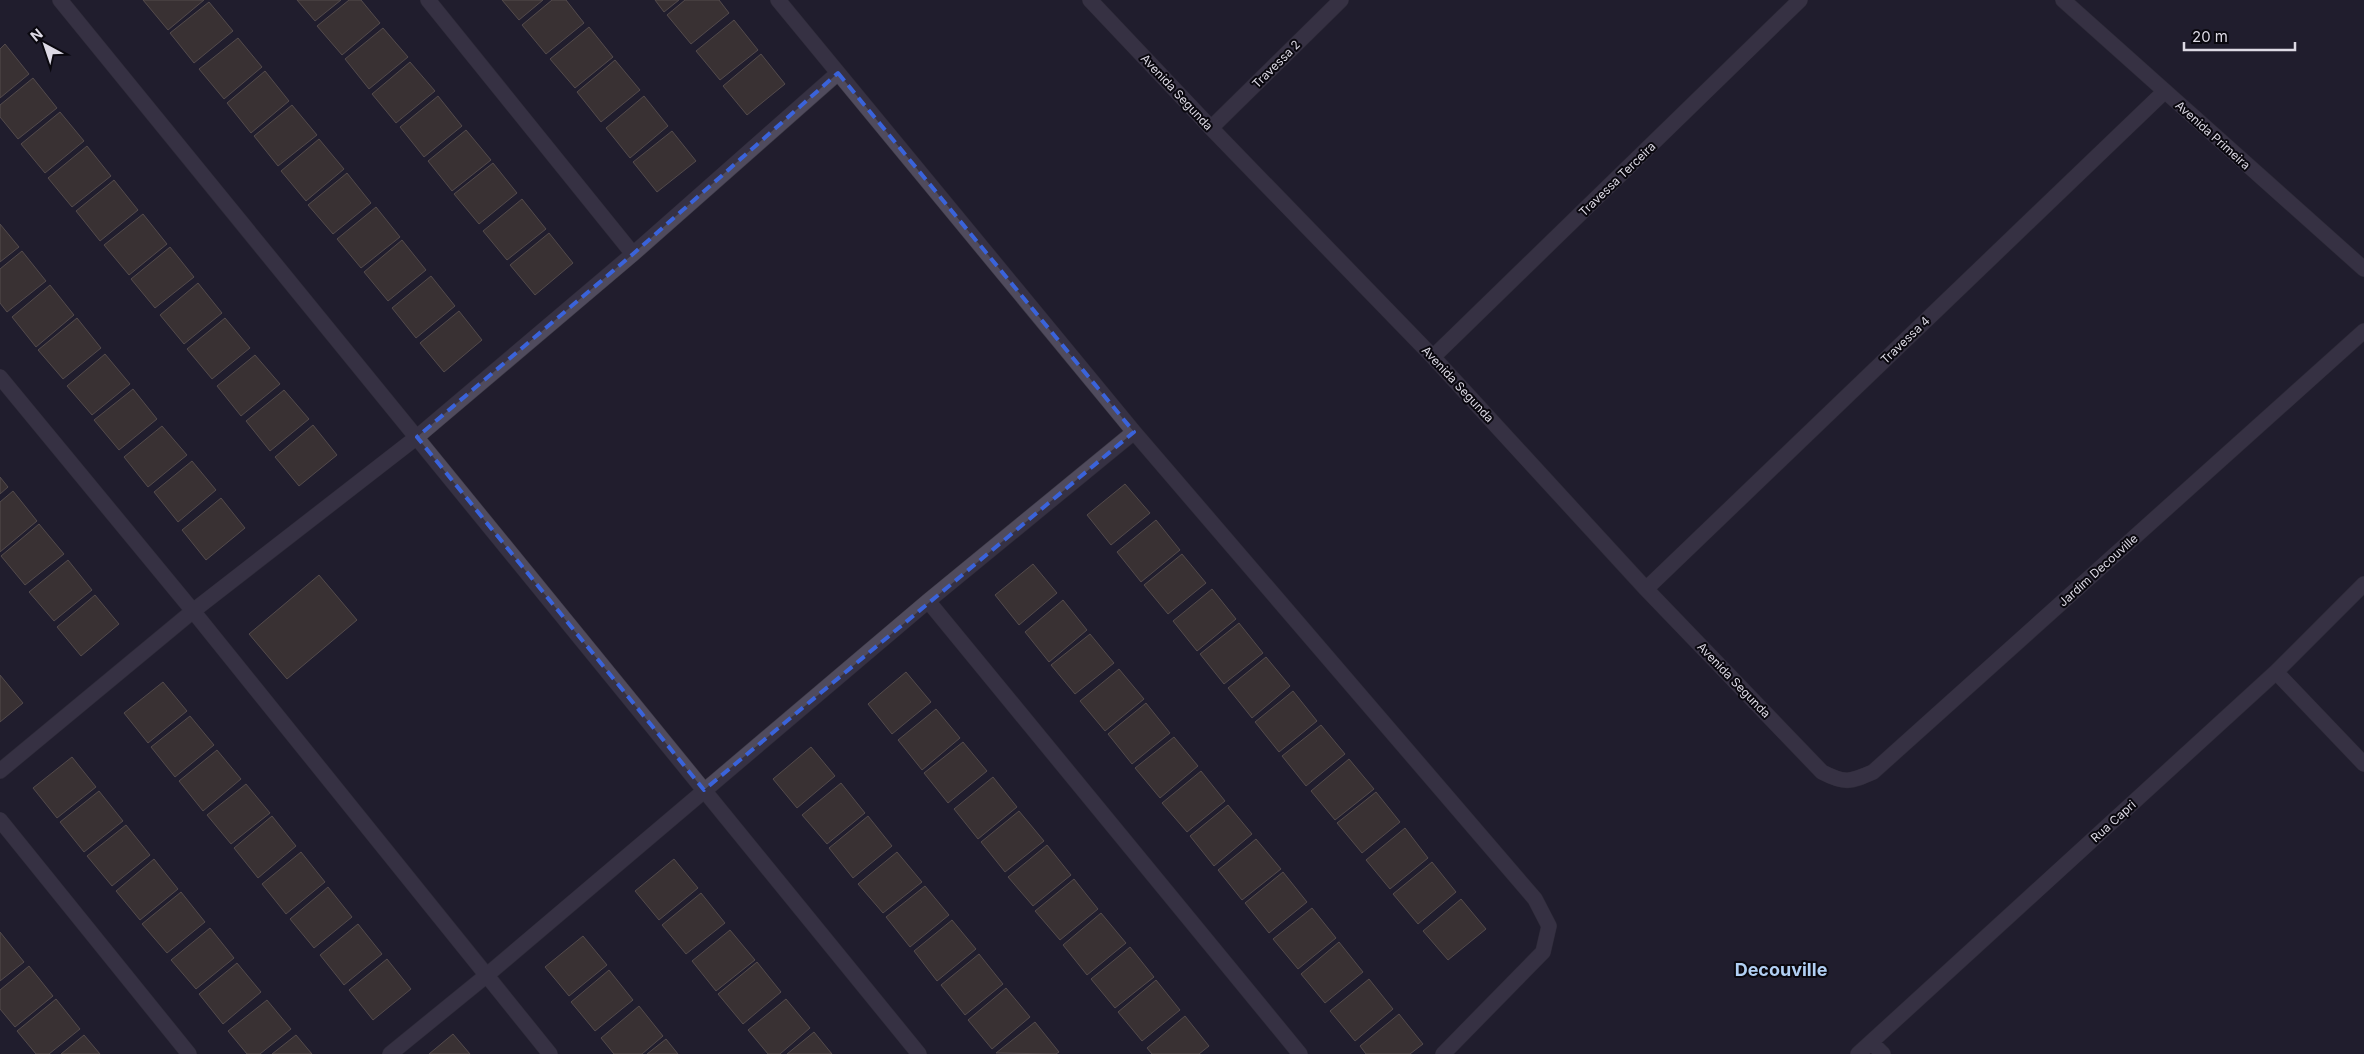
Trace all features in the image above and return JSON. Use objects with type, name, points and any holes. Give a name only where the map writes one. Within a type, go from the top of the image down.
[{"type":"street","points":[[60,0],[919,1054]]},
{"type":"street","points":[[428,0],[633,254]]},
{"type":"street","points":[[778,0],[1134,432],[1535,899],[1549,926],[1543,952],[1443,1054]]},
{"type":"street","name":"Avenida Segunda","points":[[1090,0],[1433,357],[1646,589],[1822,772]]},
{"type":"street","name":"Travessa 2","points":[[1211,128],[1341,0]]},
{"type":"street","name":"Travessa Terceira","points":[[1433,357],[1800,0]]},
{"type":"street","name":"Avenida Primeira","points":[[2063,0],[2364,269]]},
{"type":"street","points":[[0,771],[193,611],[417,437],[633,254],[838,72]]},
{"type":"street","name":"Travessa 4","points":[[1646,589],[2164,91]]},
{"type":"street","name":"Jardim Decouville","points":[[1822,772],[1839,781],[1853,781],[1873,772],[2364,331]]},
{"type":"street","points":[[0,377],[193,611],[550,1054]]},
{"type":"street","points":[[390,1054],[488,975],[928,601],[1134,432]]},
{"type":"street","name":"Rua Capri","points":[[1858,1054],[2276,672],[2364,584]]},
{"type":"street","points":[[928,601],[1300,1054]]},
{"type":"street","points":[[2276,672],[2364,764]]},
{"type":"street","points":[[0,820],[189,1054]]},
{"type":"street","points":[[1871,1042],[1883,1054]]},
{"type":"highlighted area","points":[[838,73],[1134,432],[704,790],[417,437],[633,254]]},
{"type":"building","points":[[143,0],[204,0],[168,30]]},
{"type":"building","points":[[297,0],[341,0],[315,21]]},
{"type":"building","points":[[349,0],[361,0],[380,23],[342,55],[317,26]]},
{"type":"building","points":[[502,0],[543,0],[519,20]]},
{"type":"building","points":[[552,0],[566,0],[584,23],[546,54],[522,25]]},
{"type":"building","points":[[655,0],[679,0],[664,12]]},
{"type":"building","points":[[685,0],[719,0],[729,13],[691,44],[667,15]]},
{"type":"building","points":[[209,2],[233,31],[194,63],[170,33]]},
{"type":"building","points":[[734,20],[758,50],[720,80],[696,51]]},
{"type":"building","points":[[589,27],[613,57],[575,88],[550,59]]},
{"type":"building","points":[[383,28],[408,57],[369,89],[345,59]]},
{"type":"building","points":[[238,38],[262,67],[224,99],[199,69]]},
{"type":"building","points":[[5,44],[29,74],[0,98],[0,49]]},
{"type":"building","points":[[761,54],[785,84],[747,115],[723,86]]},
{"type":"building","points":[[615,60],[640,90],[601,122],[577,92]]},
{"type":"building","points":[[410,62],[435,91],[396,123],[372,94]]},
{"type":"building","points":[[265,71],[289,101],[251,133],[227,103]]},
{"type":"building","points":[[33,78],[57,108],[18,139],[0,117],[0,105]]},
{"type":"building","points":[[438,96],[462,126],[424,157],[400,127]]},
{"type":"building","points":[[644,96],[668,126],[630,158],[606,128]]},
{"type":"building","points":[[292,105],[317,135],[278,166],[254,136]]},
{"type":"building","points":[[60,112],[84,141],[45,173],[21,144]]},
{"type":"building","points":[[466,130],[491,160],[452,191],[428,161]]},
{"type":"building","points":[[672,131],[696,161],[657,192],[633,162]]},
{"type":"building","points":[[319,139],[344,169],[306,201],[281,171]]},
{"type":"building","points":[[87,146],[111,176],[72,207],[48,178]]},
{"type":"building","points":[[493,163],[517,193],[479,224],[454,194]]},
{"type":"building","points":[[347,173],[371,203],[333,234],[308,205]]},
{"type":"building","points":[[114,180],[138,210],[100,241],[76,211]]},
{"type":"building","points":[[522,199],[546,229],[507,260],[483,231]]},
{"type":"building","points":[[376,207],[400,237],[361,268],[337,239]]},
{"type":"building","points":[[143,214],[167,244],[129,275],[104,245]]},
{"type":"building","points":[[0,224],[19,247],[0,262]]},
{"type":"building","points":[[549,233],[573,263],[535,295],[510,265]]},
{"type":"building","points":[[402,240],[426,270],[388,301],[364,272]]},
{"type":"building","points":[[170,247],[194,277],[155,308],[131,279]]},
{"type":"building","points":[[22,251],[46,281],[7,312],[0,303],[0,269]]},
{"type":"building","points":[[431,276],[455,306],[416,338],[392,308]]},
{"type":"building","points":[[198,283],[222,313],[184,344],[160,315]]},
{"type":"building","points":[[50,285],[74,315],[36,347],[12,317]]},
{"type":"building","points":[[459,311],[482,340],[444,372],[420,343]]},
{"type":"building","points":[[77,318],[101,348],[63,379],[38,350]]},
{"type":"building","points":[[225,318],[250,348],[212,379],[187,349]]},
{"type":"building","points":[[105,354],[130,384],[92,415],[67,386]]},
{"type":"building","points":[[255,355],[280,384],[241,416],[217,386]]},
{"type":"building","points":[[133,389],[157,419],[119,450],[94,420]]},
{"type":"building","points":[[284,390],[309,419],[270,451],[246,421]]},
{"type":"building","points":[[313,425],[337,455],[299,486],[275,457]]},
{"type":"building","points":[[162,426],[187,455],[148,487],[124,457]]},
{"type":"building","points":[[192,461],[216,490],[178,522],[154,492]]},
{"type":"building","points":[[0,477],[8,487],[0,494]]},
{"type":"building","points":[[1125,484],[1150,513],[1111,545],[1087,515]]},
{"type":"building","points":[[13,491],[37,521],[0,552],[0,502]]},
{"type":"building","points":[[221,498],[245,528],[206,560],[182,530]]},
{"type":"building","points":[[1156,520],[1180,550],[1141,582],[1117,552]]},
{"type":"building","points":[[39,524],[64,554],[25,585],[1,556]]},
{"type":"building","points":[[1182,554],[1206,583],[1168,614],[1144,585]]},
{"type":"building","points":[[68,560],[92,590],[54,621],[29,592]]},
{"type":"building","points":[[1033,564],[1057,593],[1019,625],[995,595]]},
{"type":"building","points":[[319,575],[357,620],[287,679],[249,634]]},
{"type":"building","points":[[1212,589],[1236,619],[1197,651],[1173,621]]},
{"type":"building","points":[[95,595],[119,624],[81,656],[57,627]]},
{"type":"building","points":[[1063,600],[1087,630],[1049,662],[1025,632]]},
{"type":"building","points":[[1239,623],[1263,653],[1224,684],[1200,654]]},
{"type":"building","points":[[1090,634],[1114,663],[1075,694],[1051,665]]},
{"type":"building","points":[[1266,657],[1290,686],[1252,718],[1228,688]]},
{"type":"building","points":[[1119,669],[1144,699],[1105,731],[1080,701]]},
{"type":"building","points":[[906,672],[931,702],[892,734],[868,704]]},
{"type":"building","points":[[0,675],[23,703],[0,722]]},
{"type":"building","points":[[163,682],[187,711],[148,743],[124,713]]},
{"type":"building","points":[[1293,691],[1317,721],[1279,752],[1255,722]]},
{"type":"building","points":[[1146,703],[1170,733],[1132,764],[1108,734]]},
{"type":"building","points":[[936,709],[960,738],[922,770],[898,740]]},
{"type":"building","points":[[190,716],[214,745],[175,777],[151,747]]},
{"type":"building","points":[[1321,725],[1345,754],[1306,786],[1282,756]]},
{"type":"building","points":[[1174,737],[1198,766],[1160,798],[1135,768]]},
{"type":"building","points":[[963,742],[987,771],[948,803],[924,773]]},
{"type":"building","points":[[811,747],[835,776],[797,808],[773,779]]},
{"type":"building","points":[[217,750],[241,779],[203,811],[179,781]]},
{"type":"building","points":[[72,757],[96,787],[57,818],[33,788]]},
{"type":"building","points":[[1349,759],[1374,789],[1335,820],[1311,791]]},
{"type":"building","points":[[1201,771],[1225,801],[1187,832],[1162,803]]},
{"type":"building","points":[[993,777],[1017,807],[978,839],[954,809]]},
{"type":"building","points":[[841,783],[865,813],[827,844],[802,815]]},
{"type":"building","points":[[246,784],[270,813],[231,844],[207,815]]},
{"type":"building","points":[[99,791],[123,821],[84,852],[60,822]]},
{"type":"building","points":[[1376,792],[1400,822],[1362,853],[1337,823]]},
{"type":"building","points":[[1228,805],[1252,834],[1214,866],[1190,836]]},
{"type":"building","points":[[1019,811],[1044,841],[1005,872],[981,842]]},
{"type":"building","points":[[272,816],[296,846],[258,878],[234,848]]},
{"type":"building","points":[[868,816],[892,846],[853,878],[829,848]]},
{"type":"building","points":[[126,825],[150,855],[112,886],[87,856]]},
{"type":"building","points":[[1405,828],[1428,858],[1390,889],[1366,860]]},
{"type":"building","points":[[1256,839],[1281,869],[1242,900],[1218,870]]},
{"type":"building","points":[[1047,845],[1071,875],[1033,906],[1008,877]]},
{"type":"building","points":[[301,852],[325,882],[286,914],[262,884]]},
{"type":"building","points":[[897,852],[922,882],[883,913],[858,884]]},
{"type":"building","points":[[154,859],[178,889],[140,920],[116,891]]},
{"type":"building","points":[[674,859],[698,888],[659,920],[635,891]]},
{"type":"building","points":[[1432,862],[1456,892],[1418,924],[1393,894]]},
{"type":"building","points":[[1283,872],[1307,902],[1269,933],[1245,903]]},
{"type":"building","points":[[1074,879],[1098,909],[1060,940],[1035,911]]},
{"type":"building","points":[[925,886],[949,915],[910,947],[886,917]]},
{"type":"building","points":[[328,887],[352,917],[314,948],[290,919]]},
{"type":"building","points":[[181,892],[205,922],[167,953],[142,924]]},
{"type":"building","points":[[701,893],[725,923],[686,954],[662,925]]},
{"type":"building","points":[[1461,899],[1486,929],[1448,960],[1423,931]]},
{"type":"building","points":[[1312,908],[1336,938],[1298,969],[1273,939]]},
{"type":"building","points":[[1101,913],[1126,943],[1087,975],[1063,945]]},
{"type":"building","points":[[952,920],[976,949],[937,981],[914,951]]},
{"type":"building","points":[[358,924],[382,954],[344,985],[320,955]]},
{"type":"building","points":[[210,928],[234,958],[196,989],[171,960]]},
{"type":"building","points":[[730,930],[755,960],[716,991],[692,961]]},
{"type":"building","points":[[0,932],[24,962],[0,981]]},
{"type":"building","points":[[583,936],[607,965],[569,996],[545,967]]},
{"type":"building","points":[[1339,942],[1363,972],[1325,1003],[1301,974]]},
{"type":"building","points":[[1130,947],[1154,977],[1115,1008],[1091,979]]},
{"type":"building","points":[[979,954],[1003,984],[965,1015],[941,985]]},
{"type":"building","points":[[387,959],[411,989],[373,1020],[349,990]]},
{"type":"building","points":[[757,962],[781,992],[743,1024],[718,994]]},
{"type":"building","points":[[237,963],[261,992],[223,1024],[199,994]]},
{"type":"building","points":[[29,966],[53,996],[15,1027],[0,1009],[0,990]]},
{"type":"building","points":[[609,970],[633,1000],[595,1031],[571,1002]]},
{"type":"building","points":[[1369,979],[1393,1009],[1355,1041],[1330,1011]]},
{"type":"building","points":[[1156,980],[1180,1010],[1142,1041],[1118,1012]]},
{"type":"building","points":[[1006,988],[1030,1017],[992,1049],[968,1020]]},
{"type":"building","points":[[56,999],[80,1029],[49,1054],[36,1054],[17,1031]]},
{"type":"building","points":[[786,999],[810,1028],[780,1054],[768,1054],[748,1030]]},
{"type":"building","points":[[267,1000],[291,1029],[260,1054],[247,1054],[228,1031]]},
{"type":"building","points":[[639,1006],[663,1036],[642,1054],[614,1054],[601,1038]]},
{"type":"building","points":[[1399,1014],[1423,1044],[1410,1054],[1366,1054],[1360,1046]]},
{"type":"building","points":[[1185,1016],[1209,1046],[1199,1054],[1152,1054],[1147,1048]]},
{"type":"building","points":[[1035,1022],[1059,1052],[1056,1054],[996,1053]]},
{"type":"building","points":[[814,1032],[832,1054],[787,1054]]},
{"type":"building","points":[[453,1034],[470,1054],[429,1054]]},
{"type":"building","points":[[84,1035],[100,1054],[61,1054]]},
{"type":"building","points":[[296,1035],[312,1054],[272,1054]]},
{"type":"building","points":[[666,1039],[678,1054],[647,1054]]},
{"type":"district","name":"Decouville","points":[[1781,969]]}]
